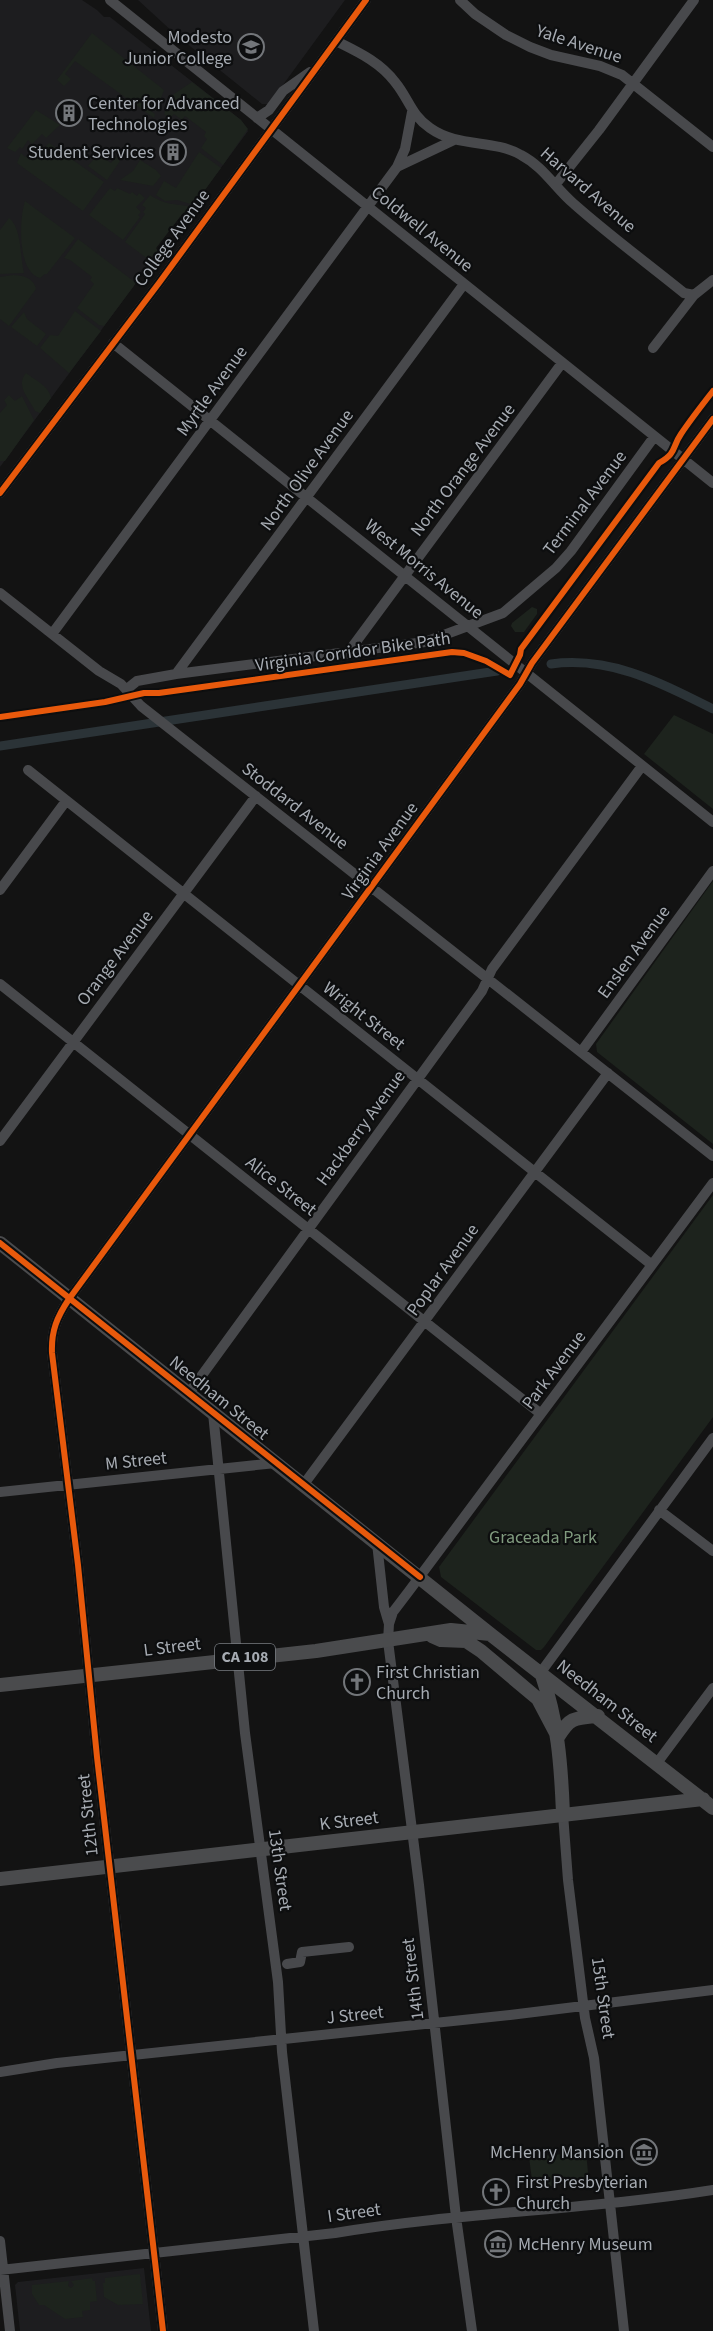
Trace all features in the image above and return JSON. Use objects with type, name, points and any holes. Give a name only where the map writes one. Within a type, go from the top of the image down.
[{"type":"main road","name":"Needham Street","points":[[0,1244],[490,1634],[708,1803]]},
{"type":"main road","name":"L Street","points":[[0,1685],[316,1651],[451,1630],[490,1634]]},
{"type":"main road","points":[[428,1634],[441,1640],[466,1641],[481,1651],[538,1699],[558,1737]]},
{"type":"main road","name":"15th Street","points":[[541,1672],[552,1706],[558,1737],[563,1815]]},
{"type":"main road","points":[[558,1737],[566,1723],[572,1719],[598,1716]]},
{"type":"main road","name":"K Street","points":[[0,1879],[109,1865],[338,1842],[412,1831],[708,1803]]},
{"type":"street","name":"Coldwell Avenue","points":[[110,0],[713,483]]},
{"type":"street","name":"College Avenue","points":[[2,490],[366,0]]},
{"type":"street","name":"Yale Avenue","points":[[460,0],[490,25],[530,47],[551,55],[600,66],[622,75],[713,147]]},
{"type":"street","points":[[556,184],[599,130],[694,0]]},
{"type":"street","name":"Harvard Avenue","points":[[336,41],[367,57],[387,73],[402,92],[412,112],[430,128],[454,140],[510,149],[537,166],[580,210],[684,292],[697,293]]},
{"type":"street","points":[[258,118],[269,110],[284,90],[315,68]]},
{"type":"street","name":"Myrtle Avenue","points":[[52,634],[398,167],[407,141],[412,112]]},
{"type":"street","name":"Myrtle Avenue","points":[[398,167],[454,140]]},
{"type":"street","points":[[653,348],[697,293],[713,280]]},
{"type":"street","name":"North Olive Avenue","points":[[176,674],[464,284]]},
{"type":"street","name":"West Morris Avenue","points":[[113,343],[713,822]]},
{"type":"street","name":"North Orange Avenue","points":[[347,654],[562,363]]},
{"type":"street","name":"Virginia Avenue","points":[[69,1299],[713,419]]},
{"type":"street","name":"Terminal Avenue","points":[[127,689],[137,681],[176,674],[347,654],[425,642],[503,613],[556,568],[582,537],[654,437]]},
{"type":"street","name":"Stoddard Avenue","points":[[0,593],[97,669],[127,689],[136,701],[150,713],[713,1156]]},
{"type":"street","name":"Hackberry Avenue","points":[[189,1393],[482,991],[492,969],[642,765]]},
{"type":"street","name":"Wright Street","points":[[27,771],[652,1265]]},
{"type":"street","name":"Orange Avenue","points":[[0,1140],[256,796]]},
{"type":"street","points":[[0,890],[66,801]]},
{"type":"street","name":"Enslen Avenue","points":[[582,1052],[713,871]]},
{"type":"street","name":"Alice Street","points":[[0,984],[541,1414]]},
{"type":"street","name":"Poplar Avenue","points":[[304,1484],[608,1073]]},
{"type":"street","name":"Park Avenue","points":[[420,1577],[713,1183]]},
{"type":"street","name":"12th Street","points":[[69,1299],[56,1321],[51,1341],[69,1484],[109,1865],[163,2331]]},
{"type":"street","name":"13th Street","points":[[213,1413],[245,1733],[278,1982],[282,2040],[314,2331]]},
{"type":"street","points":[[541,1672],[713,1438]]},
{"type":"street","name":"M Street","points":[[0,1492],[276,1462]]},
{"type":"street","points":[[659,1510],[713,1551]]},
{"type":"street","name":"14th Street","points":[[377,1543],[384,1607],[389,1624]]},
{"type":"street","name":"14th Street","points":[[420,1577],[393,1612],[389,1624],[388,1641],[435,2022],[456,2217],[472,2331]]},
{"type":"street","points":[[657,1763],[713,1688]]},
{"type":"street","name":"15th Street","points":[[563,1815],[568,1880],[584,2005],[594,2058],[624,2331]]},
{"type":"street","points":[[287,1964],[300,1962],[302,1952],[350,1947]]},
{"type":"street","name":"J Street","points":[[0,2072],[57,2063],[282,2040],[713,1990]]},
{"type":"street","name":"I Street","points":[[1,2269],[456,2217],[611,2204],[713,2190]]},
{"type":"street","points":[[0,2241],[1,2269],[10,2331]]},
{"type":"shaded area","name":"Modesto Junior College","points":[[0,0],[82,0],[104,17],[110,17],[241,120],[248,131],[192,207],[182,214],[156,248],[158,252],[136,283],[0,467]]},
{"type":"shaded area","name":"Modesto Junior College","points":[[138,0],[345,0],[269,104],[262,104],[175,34]]},
{"type":"shaded area","points":[[144,2268],[151,2331],[20,2331],[15,2285],[18,2282]]},
{"type":"green space","points":[[92,33],[164,90],[156,111],[148,106],[147,108],[155,114],[154,118],[75,61],[65,74],[71,79],[64,86],[57,80]]},
{"type":"green space","points":[[192,82],[241,120],[248,129],[223,165],[201,148],[207,139],[204,136],[206,132],[185,116],[182,120],[174,114],[170,118],[164,114],[171,96]]},
{"type":"green space","points":[[36,110],[60,125],[46,138],[42,134],[32,144],[28,140],[22,149],[20,147],[15,152],[7,148]]},
{"type":"green space","points":[[49,143],[104,182],[83,211],[17,163],[21,153],[25,157],[40,144],[44,148]]},
{"type":"green space","points":[[199,152],[221,168],[194,205],[177,200],[165,201],[156,195],[164,181],[176,188]]},
{"type":"green space","points":[[98,154],[111,163],[116,157],[120,161],[107,180],[88,166]]},
{"type":"green space","points":[[140,160],[161,176],[153,186],[120,180],[133,171]]},
{"type":"green space","points":[[110,188],[115,191],[117,188],[130,194],[132,192],[137,196],[139,193],[145,198],[136,207],[141,212],[138,215],[140,217],[123,240],[89,215]]},
{"type":"green space","points":[[150,195],[166,203],[192,207],[182,214],[156,248],[158,252],[154,257],[151,256],[148,259],[125,242],[145,214],[143,212],[146,208],[142,205]]},
{"type":"green space","points":[[25,201],[75,238],[47,274],[40,278],[33,274],[27,266],[24,256],[21,232]]},
{"type":"green space","points":[[9,218],[18,236],[24,273],[0,274],[0,230]]},
{"type":"green space","points":[[78,239],[136,283],[104,326],[99,325],[77,308],[94,284],[90,280],[92,277],[64,258]]},
{"type":"green space","points":[[13,275],[28,278],[36,289],[9,326],[0,319],[0,277]]},
{"type":"green space","points":[[75,311],[101,331],[69,373],[40,348],[50,335],[58,336]]},
{"type":"green space","points":[[24,312],[27,319],[46,334],[37,346],[11,327]]},
{"type":"green space","points":[[26,373],[50,394],[51,398],[40,413],[35,411],[22,387]]},
{"type":"green space","points":[[9,395],[15,401],[22,396],[34,420],[5,461],[0,461],[0,413],[7,405],[4,400]]},
{"type":"green space","points":[[532,607],[537,609],[537,614],[524,632],[515,632],[511,626],[512,623]]},
{"type":"green space","points":[[674,715],[713,734],[713,809],[644,754]]},
{"type":"green space","points":[[713,881],[713,1144],[597,1052],[596,1044]]},
{"type":"green space","name":"Graceada Park","points":[[713,1195],[713,1417],[544,1647],[536,1650],[441,1577],[439,1567]]},
{"type":"green space","points":[[586,2152],[589,2182],[533,2188],[529,2157]]},
{"type":"green space","points":[[140,2274],[143,2304],[118,2305],[104,2297],[105,2278]]},
{"type":"green space","points":[[92,2278],[95,2281],[97,2301],[90,2302],[90,2310],[82,2311],[83,2317],[65,2319],[44,2305],[39,2305],[32,2294],[32,2285],[69,2281],[68,2286],[71,2288],[74,2285],[71,2281]]},
{"type":"waterway","points":[[551,664],[594,664],[615,668],[655,681],[713,709]]},
{"type":"waterway","points":[[0,746],[497,671]]},
{"type":"cycle path","points":[[0,493],[159,283],[366,0]]},
{"type":"cycle path","name":"Virginia Corridor Bike Path","points":[[0,717],[105,702],[144,693],[159,693],[452,652],[464,653],[486,661],[510,675],[521,649],[659,463],[671,453],[681,434],[713,391]]},
{"type":"cycle path","points":[[163,2331],[97,1757],[78,1565],[52,1353],[56,1324],[69,1299],[520,684],[532,663],[713,419]]},
{"type":"cycle path","points":[[0,1243],[420,1577]]},
{"type":"place","name":"Modesto Junior College","points":[[251,47]]},
{"type":"place","name":"Center for Advanced Technologies","points":[[69,113]]},
{"type":"place","name":"Student Services","points":[[173,152]]},
{"type":"place","name":"First Christian Church","points":[[357,1682]]},
{"type":"place","name":"McHenry Mansion","points":[[644,2152]]},
{"type":"place","name":"First Presbyterian Church","points":[[496,2192]]},
{"type":"place","name":"McHenry Museum","points":[[498,2244]]}]
